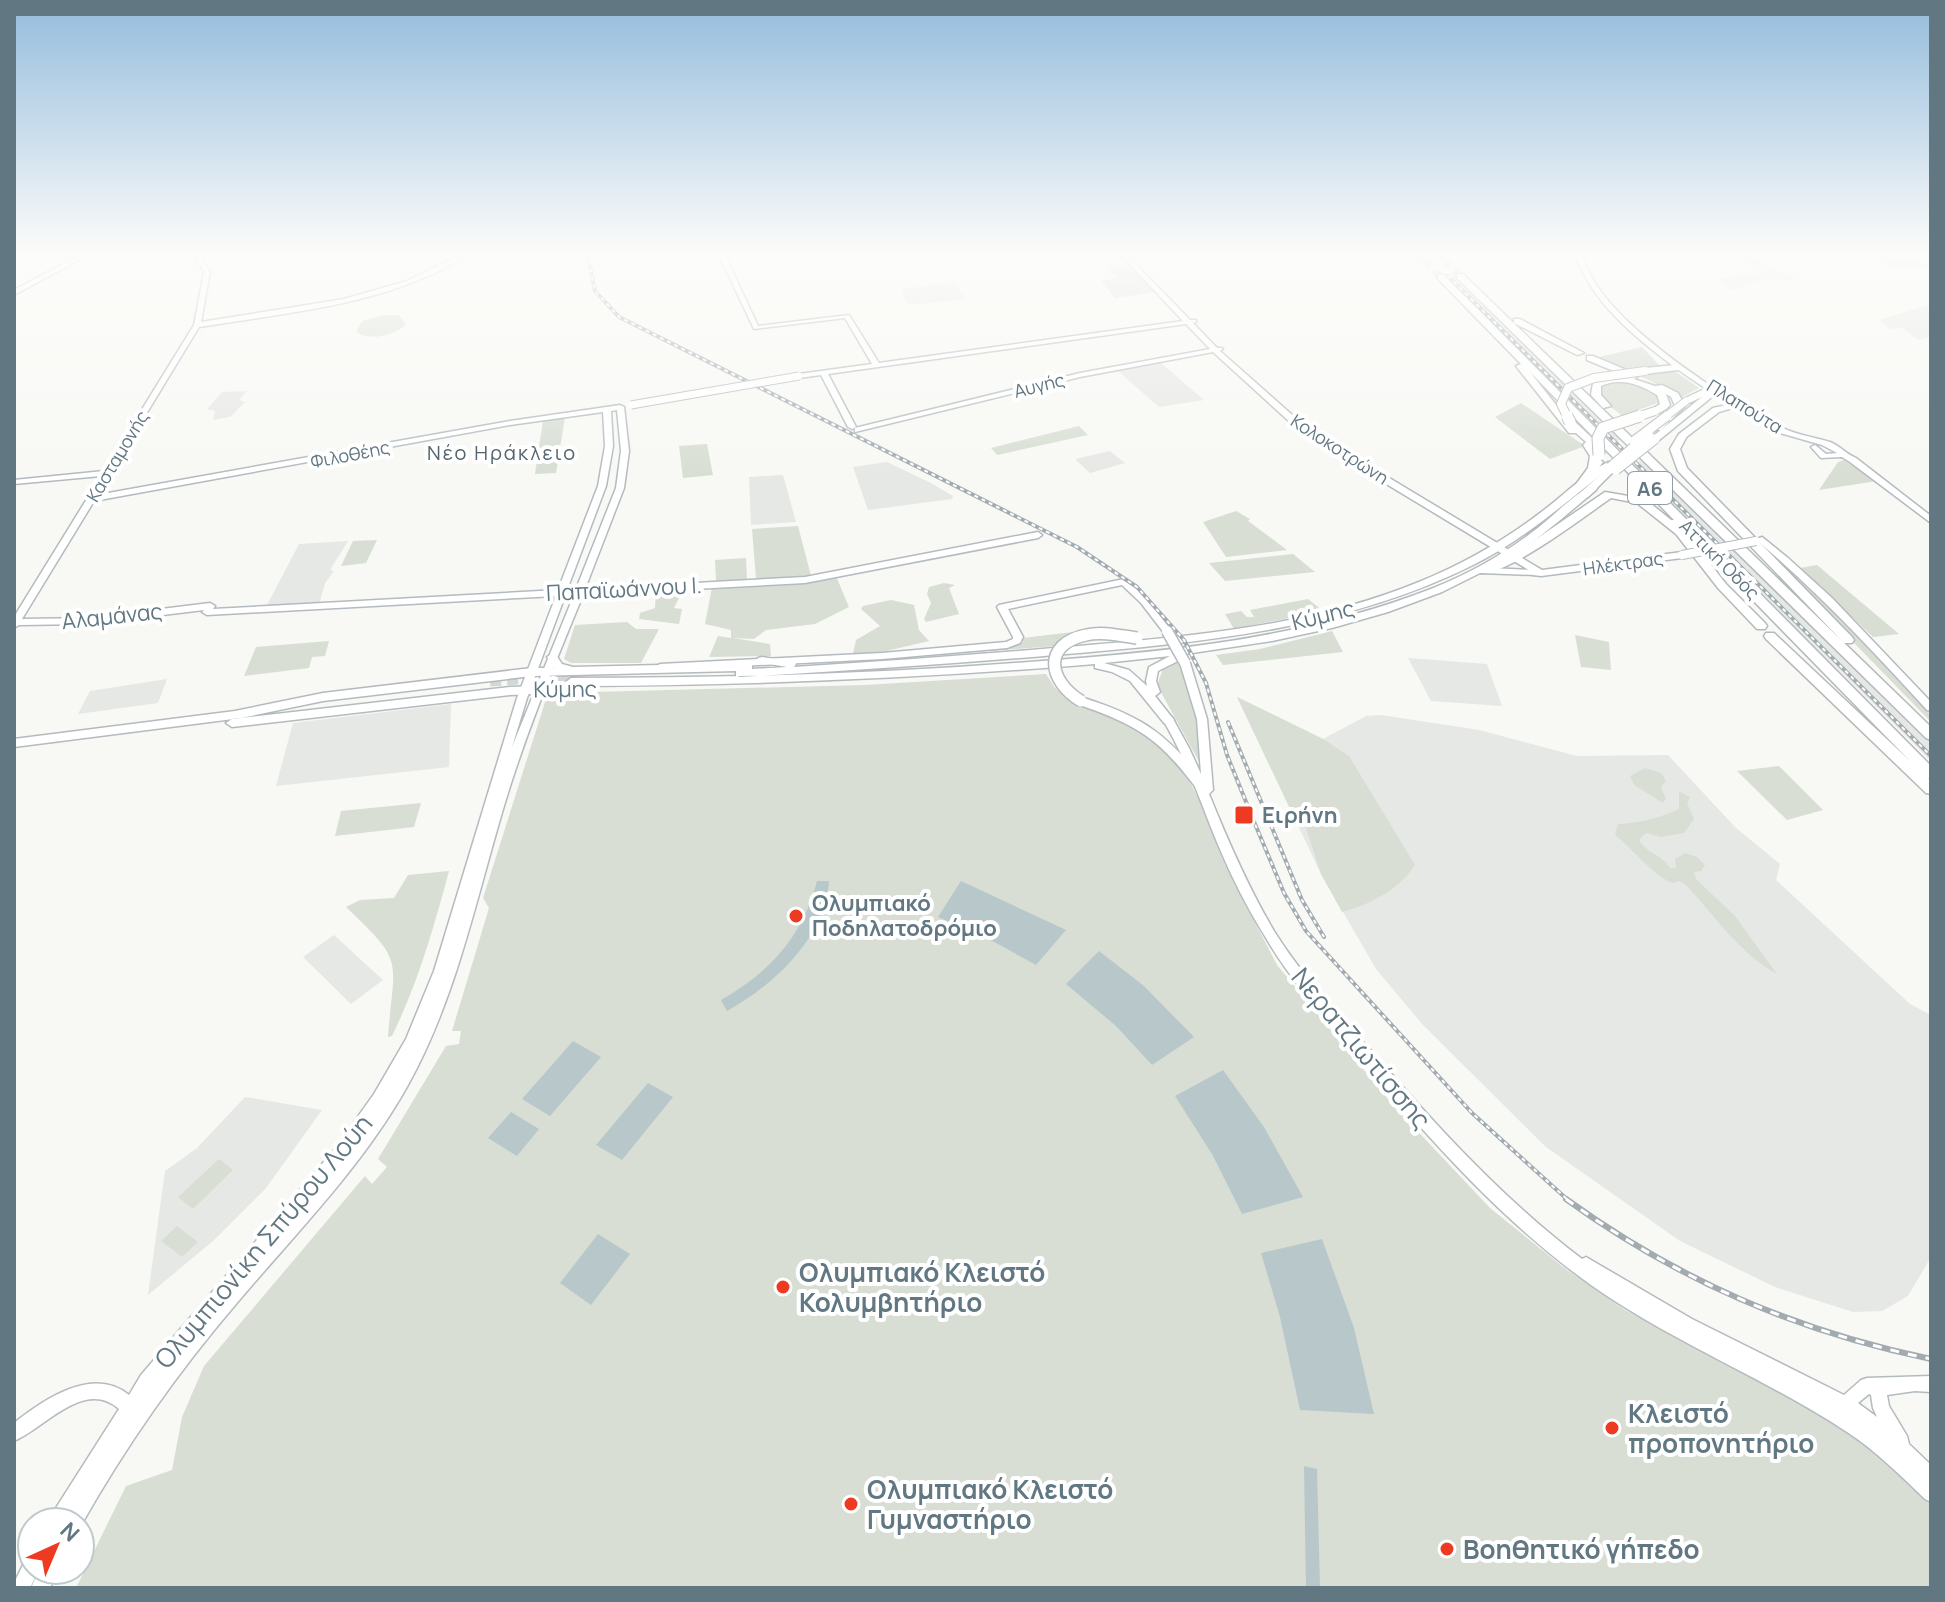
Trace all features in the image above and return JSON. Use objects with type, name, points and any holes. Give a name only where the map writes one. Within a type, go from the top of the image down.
[{"type":"highway","points":[[1490,328],[1550,407],[1592,449],[1595,456],[1593,469]]},
{"type":"highway","name":"Αττική Οδός","points":[[1493,328],[1931,774]]},
{"type":"highway","name":"Αττική Οδός","points":[[1516,328],[1931,734]]},
{"type":"highway","name":"Αττική Οδός","points":[[1527,328],[1678,397],[1679,411],[1653,436]]},
{"type":"highway","points":[[1659,358],[1665,365],[1660,369]]},
{"type":"highway","points":[[1675,368],[1594,378],[1568,388],[1561,404],[1570,422],[1682,534],[1722,586],[1931,789]]},
{"type":"highway","points":[[1582,491],[1599,455],[1598,438],[1603,428],[1655,411],[1666,401],[1658,391],[1643,384],[1610,379],[1595,387],[1598,398],[1672,482]]},
{"type":"highway","points":[[1582,491],[1653,436]]},
{"type":"highway","points":[[1682,436],[1675,449],[1682,469],[1847,640],[1931,734]]},
{"type":"highway","points":[[1486,571],[1504,553],[1609,494],[1641,501],[1682,534]]},
{"type":"main road","points":[[1653,436],[1714,390]]},
{"type":"main road","points":[[1611,468],[1686,401],[1714,390]]},
{"type":"main road","name":"Κύμης","points":[[14,743],[233,719],[288,719],[494,686],[523,694],[538,689],[713,686],[1023,667],[1204,650],[1344,622],[1467,576],[1504,553],[1582,491]]},
{"type":"main road","name":"Κύμης","points":[[574,676],[715,674],[876,665],[1195,639],[1272,628],[1341,612],[1504,553]]},
{"type":"main road","points":[[1467,576],[1486,571],[1536,573]]},
{"type":"main road","points":[[1195,639],[1092,634],[1061,647],[1052,661],[1054,677],[1066,692],[1081,701],[1128,716],[1157,734],[1181,757],[1205,794]]},
{"type":"main road","points":[[1168,720],[1151,681],[1153,669],[1167,660],[1204,650]]},
{"type":"main road","points":[[552,657],[574,676]]},
{"type":"main road","points":[[762,660],[794,665]]},
{"type":"main road","name":"Κύμης","points":[[574,676],[644,669],[876,665]]},
{"type":"main road","points":[[1023,667],[1099,666],[1119,669],[1147,687],[1168,720]]},
{"type":"main road","name":"Κύμης","points":[[14,751],[233,719],[323,697],[532,672],[714,682],[900,675]]},
{"type":"street","name":"Κασταμονής","points":[[15,623],[195,328]]},
{"type":"street","points":[[854,328],[877,366]]},
{"type":"street","name":"Φιλοθέης","points":[[91,499],[750,382],[1151,328]]},
{"type":"street","name":"Κολοκοτρώνη","points":[[1198,328],[1305,431],[1536,573]]},
{"type":"street","name":"Πλαπούτα","points":[[1626,328],[1659,358],[1675,368],[1780,430],[1820,446]]},
{"type":"street","name":"Πλαπούτα","points":[[1635,328],[1733,406],[1781,434],[1820,446]]},
{"type":"street","name":"Κολοκοτρώνη","points":[[1218,349],[1310,429]]},
{"type":"street","name":"Αυγής","points":[[824,373],[855,429],[1065,378],[1218,349]]},
{"type":"street","points":[[1675,368],[1687,370]]},
{"type":"street","name":"Ολυμπιονίκη Σπύρου Λούη","points":[[83,1506],[114,1453],[177,1365],[338,1176],[404,1081],[445,989],[486,844],[538,689],[580,591],[622,478],[626,406]]},
{"type":"street","points":[[1682,436],[1716,410],[1733,406]]},
{"type":"street","name":"Ολυμπιονίκη Σπύρου Λούη","points":[[66,1506],[129,1406],[182,1336],[332,1163],[403,1059],[440,971],[523,694],[606,471],[609,446],[607,409]]},
{"type":"street","points":[[1820,446],[1827,456],[1843,455],[1931,520]]},
{"type":"street","points":[[14,482],[107,473]]},
{"type":"street","name":"Παπαϊωάννου Ι.","points":[[208,609],[805,580],[1038,535]]},
{"type":"street","name":"Ηλέκτρας","points":[[1536,573],[1682,555],[1759,540],[1793,566],[1871,640],[1931,708]]},
{"type":"street","name":"Νερατζιωτίσσης","points":[[1002,607],[1124,582],[1144,601],[1167,631],[1185,663],[1204,733],[1205,794]]},
{"type":"street","name":"Κύμης","points":[[644,669],[686,663],[882,656],[1014,643],[1018,637],[1002,607]]},
{"type":"street","name":"Αλαμάνας","points":[[15,623],[88,621],[208,609]]},
{"type":"street","name":"Νερατζιωτίσσης","points":[[1168,720],[1260,918],[1300,978],[1452,1153],[1521,1217],[1571,1257],[1686,1325],[1851,1413],[1924,1470]]},
{"type":"street","points":[[1851,1413],[1862,1388],[1903,1382],[1931,1384]]},
{"type":"street","points":[[1878,1388],[1881,1408],[1894,1433],[1924,1470]]},
{"type":"street","points":[[14,1433],[49,1409],[81,1394],[108,1391],[118,1394],[129,1406]]},
{"type":"street","points":[[1851,1413],[1881,1408]]},
{"type":"street","points":[[1851,1413],[1931,1493]]},
{"type":"shaded area","points":[[358,328],[401,328],[382,336],[356,332]]},
{"type":"shaded area","points":[[1494,328],[1511,328],[1621,439],[1612,447]]},
{"type":"shaded area","points":[[1888,328],[1931,328],[1931,337],[1918,340],[1902,328]]},
{"type":"shaded area","points":[[1642,347],[1660,366],[1630,371],[1599,357]]},
{"type":"shaded area","points":[[1160,362],[1204,400],[1159,407],[1118,371]]},
{"type":"shaded area","points":[[1672,369],[1699,388],[1682,397],[1636,374]]},
{"type":"shaded area","points":[[1615,380],[1639,384],[1658,395],[1660,402],[1622,416],[1603,400],[1597,387]]},
{"type":"shaded area","points":[[247,391],[239,400],[245,402],[230,417],[213,420],[215,411],[207,409],[222,392]]},
{"type":"shaded area","points":[[1521,403],[1585,446],[1550,459],[1495,417]]},
{"type":"shaded area","points":[[565,417],[556,473],[535,474],[543,420]]},
{"type":"shaded area","points":[[1079,426],[1088,435],[997,455],[991,448]]},
{"type":"shaded area","points":[[707,444],[713,475],[683,478],[679,446]]},
{"type":"shaded area","points":[[1110,451],[1125,463],[1090,473],[1075,459]]},
{"type":"shaded area","points":[[1643,459],[1931,741],[1931,761],[1634,466]]},
{"type":"shaded area","points":[[1844,460],[1877,481],[1819,490],[1838,462]]},
{"type":"shaded area","points":[[887,462],[931,483],[953,496],[952,499],[868,510],[853,467]]},
{"type":"shaded area","points":[[783,475],[796,522],[751,525],[749,477]]},
{"type":"shaded area","points":[[1236,511],[1287,550],[1226,557],[1203,522]]},
{"type":"shaded area","points":[[798,526],[811,576],[756,579],[752,529]]},
{"type":"shaded area","points":[[377,540],[366,563],[341,566],[353,541]]},
{"type":"shaded area","points":[[348,541],[330,570],[334,571],[325,583],[319,605],[266,607],[299,544]]},
{"type":"shaded area","points":[[1293,554],[1315,572],[1225,581],[1209,563]]},
{"type":"shaded area","points":[[746,558],[747,579],[716,581],[715,560]]},
{"type":"shaded area","points":[[1817,565],[1899,634],[1873,637],[1800,568]]},
{"type":"shaded area","points":[[1791,571],[1850,627],[1931,715],[1931,722],[1785,572]]},
{"type":"shaded area","points":[[836,576],[849,607],[815,624],[766,630],[754,639],[733,638],[770,644],[771,656],[709,657],[718,636],[731,638],[731,630],[705,624],[712,587]]},
{"type":"shaded area","points":[[944,583],[955,585],[949,588],[959,614],[926,622],[924,619],[931,603],[927,594],[929,587]]},
{"type":"shaded area","points":[[684,588],[674,608],[682,609],[679,624],[639,619],[640,613],[655,608],[656,589]]},
{"type":"shaded area","points":[[1308,599],[1323,611],[1234,629],[1225,614],[1241,611],[1247,617],[1254,617],[1250,610]]},
{"type":"shaded area","points":[[891,600],[914,605],[919,630],[929,641],[878,653],[853,653],[856,640],[880,626],[861,609],[863,606]]},
{"type":"shaded area","points":[[627,622],[636,629],[659,629],[641,663],[571,663],[564,659],[575,625]]},
{"type":"shaded area","points":[[1081,631],[1056,646],[920,656],[1015,645],[1023,642],[1023,638]]},
{"type":"shaded area","points":[[1332,631],[1343,652],[1223,665],[1216,655],[1260,649]]},
{"type":"shaded area","points":[[1575,635],[1609,642],[1611,670],[1581,667]]},
{"type":"shaded area","points":[[329,641],[325,656],[312,657],[309,668],[244,676],[256,647]]},
{"type":"shaded area","points":[[1408,658],[1487,664],[1502,706],[1431,701]]},
{"type":"shaded area","points":[[1181,661],[1198,721],[1203,769],[1157,685],[1163,669]]},
{"type":"shaded area","points":[[1046,674],[1055,688],[1072,699],[1125,718],[1180,762],[1209,820],[1225,864],[1277,965],[1393,1105],[1490,1208],[1567,1270],[1625,1310],[1837,1422],[1887,1460],[1931,1503],[1931,1588],[76,1588],[96,1586],[96,1547],[126,1486],[172,1470],[182,1417],[204,1366],[365,1176],[372,1184],[387,1167],[378,1159],[446,1046],[459,1044],[461,1031],[452,1031],[489,908],[483,898],[546,699],[556,693],[865,685]]},
{"type":"shaded area","points":[[167,679],[158,703],[78,714],[90,691]]},
{"type":"shaded area","points":[[1237,697],[1323,739],[1366,716],[1381,715],[1479,730],[1577,756],[1668,755],[1736,828],[1780,864],[1776,880],[1910,1004],[1931,1015],[1931,1257],[1908,1296],[1882,1311],[1853,1312],[1775,1287],[1680,1241],[1546,1147],[1423,1025],[1376,969],[1321,874]]},
{"type":"shaded area","points":[[1237,697],[1323,739],[1349,756],[1415,865],[1401,882],[1373,901],[1342,912],[1321,874],[1303,819],[1293,815]]},
{"type":"shaded area","points":[[451,704],[449,767],[276,786],[293,723]]},
{"type":"shaded area","points":[[1779,766],[1823,810],[1787,820],[1737,771]]},
{"type":"shaded area","points":[[1645,768],[1661,773],[1666,781],[1661,787],[1666,799],[1663,803],[1634,785],[1630,776]]},
{"type":"shaded area","points":[[1679,791],[1690,797],[1687,803],[1694,819],[1684,833],[1661,837],[1646,833],[1639,840],[1670,868],[1676,868],[1675,859],[1685,853],[1697,857],[1705,865],[1701,871],[1694,872],[1696,879],[1735,916],[1777,974],[1750,955],[1685,884],[1666,880],[1615,835],[1618,824],[1650,820],[1679,809]]},
{"type":"shaded area","points":[[421,803],[414,827],[335,836],[341,811]]},
{"type":"shaded area","points":[[449,871],[418,975],[392,1036],[388,1037],[392,963],[379,940],[346,907],[360,900],[394,898],[408,875]]},
{"type":"shaded area","points":[[817,881],[829,881],[818,922],[807,940],[779,973],[727,1011],[721,1000],[755,977],[782,951],[803,919]]},
{"type":"shaded area","points":[[961,881],[1066,930],[1036,965],[987,938],[938,917]]},
{"type":"shaded area","points":[[334,935],[383,980],[351,1004],[303,957]]},
{"type":"shaded area","points":[[1099,951],[1144,986],[1194,1037],[1152,1065],[1116,1026],[1066,984]]},
{"type":"shaded area","points":[[573,1041],[601,1057],[550,1116],[522,1099]]},
{"type":"shaded area","points":[[1223,1070],[1264,1127],[1303,1197],[1242,1214],[1212,1154],[1175,1096]]},
{"type":"shaded area","points":[[648,1083],[673,1097],[622,1160],[596,1145]]},
{"type":"shaded area","points":[[245,1097],[322,1110],[266,1188],[213,1241],[148,1295],[165,1171],[197,1148]]},
{"type":"shaded area","points":[[511,1112],[539,1129],[517,1156],[488,1138]]},
{"type":"shaded area","points":[[219,1159],[233,1170],[193,1209],[178,1197]]},
{"type":"shaded area","points":[[177,1226],[198,1242],[182,1257],[161,1241]]},
{"type":"shaded area","points":[[598,1234],[630,1254],[591,1305],[560,1283]]},
{"type":"shaded area","points":[[1322,1239],[1354,1328],[1374,1414],[1300,1410],[1280,1317],[1261,1253]]},
{"type":"shaded area","points":[[1304,1466],[1317,1469],[1320,1588],[1306,1588]]},
{"type":"tunnel","points":[[490,681],[573,675]]},
{"type":"railway","points":[[640,328],[1077,547],[1137,587],[1184,640],[1206,683],[1227,755],[1284,893],[1306,931],[1472,1113],[1569,1201]]},
{"type":"railway","points":[[1500,328],[1931,756]]},
{"type":"railway","points":[[1228,722],[1302,900],[1324,937]]},
{"type":"railway","points":[[1566,1199],[1651,1254],[1740,1299],[1833,1334],[1931,1359]]},
{"type":"place","name":"Ειρήνη","points":[[1244,815]]},
{"type":"place","name":"Ολυμπιακό Ποδηλατοδρόμιο","points":[[796,916]]},
{"type":"place","name":"Ολυμπιακό Κλειστό Κολυμβητήριο","points":[[783,1287]]},
{"type":"place","name":"Κλειστό προπονητήριο","points":[[1612,1428]]},
{"type":"place","name":"Ολυμπιακό Κλειστό Γυμναστήριο","points":[[851,1504]]},
{"type":"place","name":"Βοηθητικό γήπεδο","points":[[1447,1549]]},
{"type":"district","name":"Νέο Ηράκλειο","points":[[502,452]]}]
